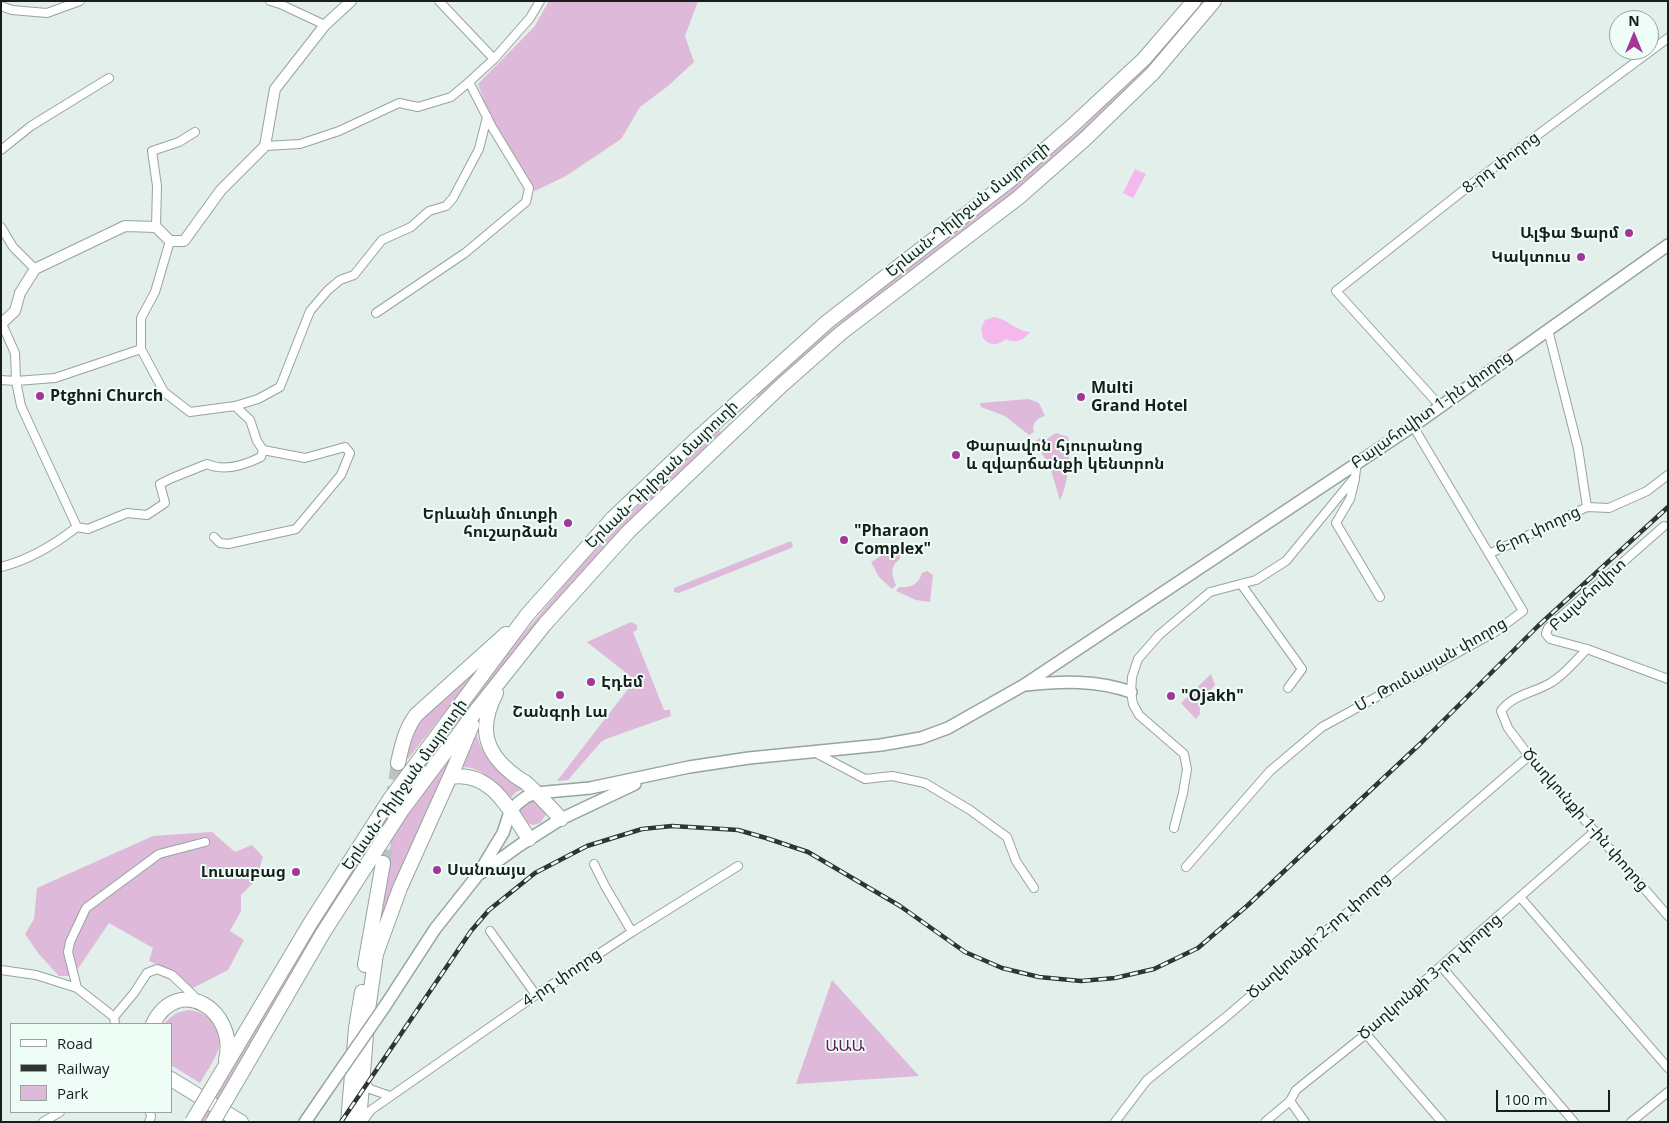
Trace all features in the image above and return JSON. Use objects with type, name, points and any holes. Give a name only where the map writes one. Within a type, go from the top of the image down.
[{"type":"highway","name":"Երևան-Դիլիջան մայրուղի","points":[[192,1122],[311,922],[390,799],[527,615],[613,518],[690,445],[827,322],[1009,181],[1072,126],[1144,58],[1194,1]]},
{"type":"highway","name":"Երևան-Դիլիջան մայրուղի","points":[[213,1122],[323,933],[402,810],[479,707],[546,624],[629,532],[724,439],[841,333],[1018,198],[1078,146],[1153,73],[1214,1]]},
{"type":"highway","points":[[398,763],[403,739],[408,726],[416,715],[527,615]]},
{"type":"highway","points":[[505,676],[494,696],[485,723],[487,744],[512,774],[526,783],[561,819]]},
{"type":"highway","points":[[360,1122],[368,1010],[376,954],[400,888],[479,707]]},
{"type":"highway","points":[[450,777],[466,776],[482,781],[496,793],[529,840]]},
{"type":"highway","points":[[348,1122],[356,1028],[383,863]]},
{"type":"highway","points":[[154,1023],[168,1006],[177,1002],[190,1000],[202,1002],[218,1016],[223,1026],[228,1044],[224,1068]]},
{"type":"highway","points":[[172,1080],[241,1122]]},
{"type":"main road","name":"Բալահովիտ 1-ին փողոց","points":[[653,776],[749,758],[882,745],[921,738],[948,728],[1024,685],[1194,570],[1413,426],[1668,245]]},
{"type":"main road","points":[[1024,685],[1068,681],[1116,686],[1131,692]]},
{"type":"main road","points":[[305,1122],[385,1006],[435,929],[477,876],[503,833],[510,812],[518,802],[536,793],[590,788],[653,776]]},
{"type":"main road","points":[[477,876],[561,819],[653,776]]},
{"type":"street","points":[[1,6],[12,10],[47,13],[80,1]]},
{"type":"street","points":[[270,1],[325,25]]},
{"type":"street","points":[[77,527],[21,406],[16,381],[14,353],[2,324],[15,311],[20,293],[35,268],[125,226],[156,227],[170,241],[184,241],[222,190],[265,146],[275,90],[325,25],[351,1]]},
{"type":"street","points":[[439,1],[494,58]]},
{"type":"street","points":[[265,146],[300,144],[339,132],[399,103],[418,107],[451,97],[494,58],[530,18],[540,1]]},
{"type":"street","name":"8-րդ փողոց","points":[[1441,407],[1336,291],[1469,186],[1668,38]]},
{"type":"street","points":[[1,150],[30,126],[109,78]]},
{"type":"street","points":[[376,313],[465,253],[526,202],[529,188],[487,117],[469,82]]},
{"type":"street","points":[[170,241],[155,292],[141,318],[141,349],[164,392],[190,412],[235,406],[258,399],[280,387],[310,311],[328,290],[340,280],[354,275],[382,240],[411,227],[429,211],[446,206],[454,198],[479,149],[487,117]]},
{"type":"street","points":[[156,227],[157,186],[152,151],[179,142],[195,132]]},
{"type":"street","points":[[1,226],[13,247],[35,268]]},
{"type":"street","points":[[1548,330],[1578,448],[1587,507]]},
{"type":"street","points":[[1,380],[16,381],[55,378],[141,349]]},
{"type":"street","points":[[214,538],[220,543],[228,544],[296,529],[341,475],[350,453],[345,447],[305,458],[263,450],[257,441],[250,420],[235,406]]},
{"type":"street","name":"Մ․ Թումասյան փողոց","points":[[1186,867],[1270,772],[1322,727],[1495,632],[1523,610],[1413,426]]},
{"type":"street","points":[[1,567],[10,565],[53,546],[77,527],[88,529],[127,513],[147,515],[165,503],[160,484],[207,464],[214,467],[244,466],[261,457],[263,450]]},
{"type":"street","points":[[1358,462],[1350,499],[1336,523],[1380,597]]},
{"type":"street","name":"6-րդ փողոց","points":[[1489,554],[1587,507],[1609,508],[1647,491],[1668,475]]},
{"type":"street","points":[[1174,828],[1187,769],[1184,754],[1139,715],[1133,704],[1131,692],[1132,677],[1138,659],[1159,635],[1210,592],[1256,580],[1286,561],[1355,477]]},
{"type":"street","name":"Բալահովիտ","points":[[1587,649],[1550,639],[1546,634],[1548,628],[1664,526]]},
{"type":"street","points":[[1241,584],[1302,669],[1288,688]]},
{"type":"street","points":[[1587,649],[1668,679]]},
{"type":"street","name":"Ծաղկունքի 1-ին փողոց","points":[[1587,649],[1551,682],[1507,702],[1501,711],[1505,723],[1529,756],[1668,916]]},
{"type":"street","points":[[814,752],[865,779],[892,776],[924,783],[970,810],[1007,837],[1016,861],[1034,888]]},
{"type":"street","name":"Ծաղկունքի 2-րդ փողոց","points":[[1115,1122],[1147,1080],[1226,1017],[1529,756]]},
{"type":"street","name":"Ծաղկունքի 3-րդ փողոց","points":[[1265,1122],[1290,1101],[1296,1090],[1366,1034],[1595,831]]},
{"type":"street","points":[[77,988],[68,952],[70,942],[86,908],[159,854],[205,842]]},
{"type":"street","points":[[594,864],[632,932]]},
{"type":"street","name":"4-րդ փողոց","points":[[360,1122],[371,1110],[390,1096],[536,995],[738,866]]},
{"type":"street","points":[[1520,897],[1668,1068]]},
{"type":"street","points":[[490,931],[536,995]]},
{"type":"street","points":[[1441,966],[1574,1122]]},
{"type":"street","points":[[1,970],[36,975],[77,988],[114,1021],[147,973],[157,969],[172,975],[193,995],[190,1000]]},
{"type":"street","points":[[1366,1034],[1442,1122]]},
{"type":"street","points":[[363,1078],[370,1089],[390,1096]]},
{"type":"street","points":[[1631,1122],[1668,1092]]},
{"type":"street","points":[[1290,1101],[1305,1122]]},
{"type":"street","points":[[43,1122],[58,1113]]},
{"type":"green space","points":[[549,1],[698,1],[685,36],[694,62],[668,86],[640,107],[621,139],[566,176],[535,191],[486,107],[478,84],[534,27]]},
{"type":"green space","points":[[1199,1],[1206,1],[1139,80],[1102,116],[1026,184],[759,398],[755,393],[857,308],[1011,188],[1080,130],[1129,81]]},
{"type":"green space","points":[[1029,399],[1039,403],[1045,416],[1035,421],[1033,426],[1034,432],[1029,435],[1005,416],[981,407],[980,404],[981,403]]},
{"type":"green space","points":[[718,428],[721,432],[645,507],[480,696],[208,1122],[201,1122],[336,891],[395,802],[488,676],[582,564],[673,470]]},
{"type":"green space","points":[[1056,433],[1068,437],[1069,443],[1067,479],[1060,500],[1050,467],[1035,442],[1039,438],[1047,439]]},
{"type":"green space","points":[[791,541],[793,546],[791,548],[679,593],[674,592],[674,588]]},
{"type":"green space","points":[[893,549],[898,550],[900,559],[893,568],[896,585],[892,589],[879,577],[871,562]]},
{"type":"green space","points":[[927,571],[933,575],[930,602],[916,600],[896,591],[899,587],[914,585],[922,573]]},
{"type":"green space","points":[[631,622],[637,625],[637,630],[633,632],[664,710],[670,710],[671,716],[606,739],[601,742],[568,780],[557,781],[635,680],[587,642]]},
{"type":"green space","points":[[491,653],[408,759],[405,753],[420,720]]},
{"type":"green space","points":[[1211,674],[1215,685],[1202,701],[1200,714],[1196,719],[1181,703]]},
{"type":"green space","points":[[476,732],[487,758],[493,766],[507,779],[524,789],[516,792],[510,799],[494,782],[481,772],[466,767],[458,768]]},
{"type":"green space","points":[[460,743],[373,944],[391,841],[409,812]]},
{"type":"green space","points":[[534,798],[547,813],[540,823],[533,825],[525,823],[519,808]]},
{"type":"green space","points":[[212,832],[235,852],[252,845],[263,857],[256,880],[241,895],[241,911],[230,931],[244,940],[228,970],[191,989],[174,972],[149,961],[153,948],[109,923],[73,976],[59,976],[38,953],[25,934],[34,919],[37,888],[153,836]]},
{"type":"green space","name":"ԱԱԱ","points":[[832,980],[919,1076],[796,1084]]},
{"type":"green space","points":[[188,1010],[196,1011],[209,1018],[218,1029],[220,1043],[218,1051],[200,1083],[172,1066],[172,1023],[164,1023],[176,1013]]},
{"type":"shaded area","points":[[1135,169],[1146,174],[1133,198],[1123,193]]},
{"type":"shaded area","points":[[994,317],[1020,330],[1030,332],[1019,340],[1006,339],[997,344],[988,343],[983,338],[981,329],[985,320]]},
{"type":"tunnel","points":[[383,863],[398,763]]},
{"type":"railway","points":[[341,1122],[471,931],[489,910],[535,873],[587,846],[642,829],[672,826],[738,830],[808,852],[900,906],[965,952],[1002,968],[1039,977],[1081,981],[1115,978],[1154,969],[1198,948],[1248,905],[1421,743],[1538,626],[1668,507]]},
{"type":"place","name":"Ալֆա Ֆարմ","points":[[1629,233]]},
{"type":"place","name":"Կակտուս","points":[[1581,257]]},
{"type":"place","name":"Ptghni Church","points":[[40,396]]},
{"type":"place","name":"Multi Grand Hotel","points":[[1081,397]]},
{"type":"place","name":"Փարավոն հյուրանոց և զվարճանքի կենտրոն","points":[[956,455]]},
{"type":"place","name":"Երևանի մուտքի հուշարձան","points":[[568,523]]},
{"type":"place","name":"\"Pharaon Complex\"","points":[[844,540]]},
{"type":"place","name":"Էդեմ","points":[[591,682]]},
{"type":"place","name":"Շանգրի Լա","points":[[560,695]]},
{"type":"place","name":"\"Ojakh\"","points":[[1171,696]]},
{"type":"place","name":"Սանռայս","points":[[437,870]]},
{"type":"place","name":"Լուսաբաց","points":[[296,872]]}]
